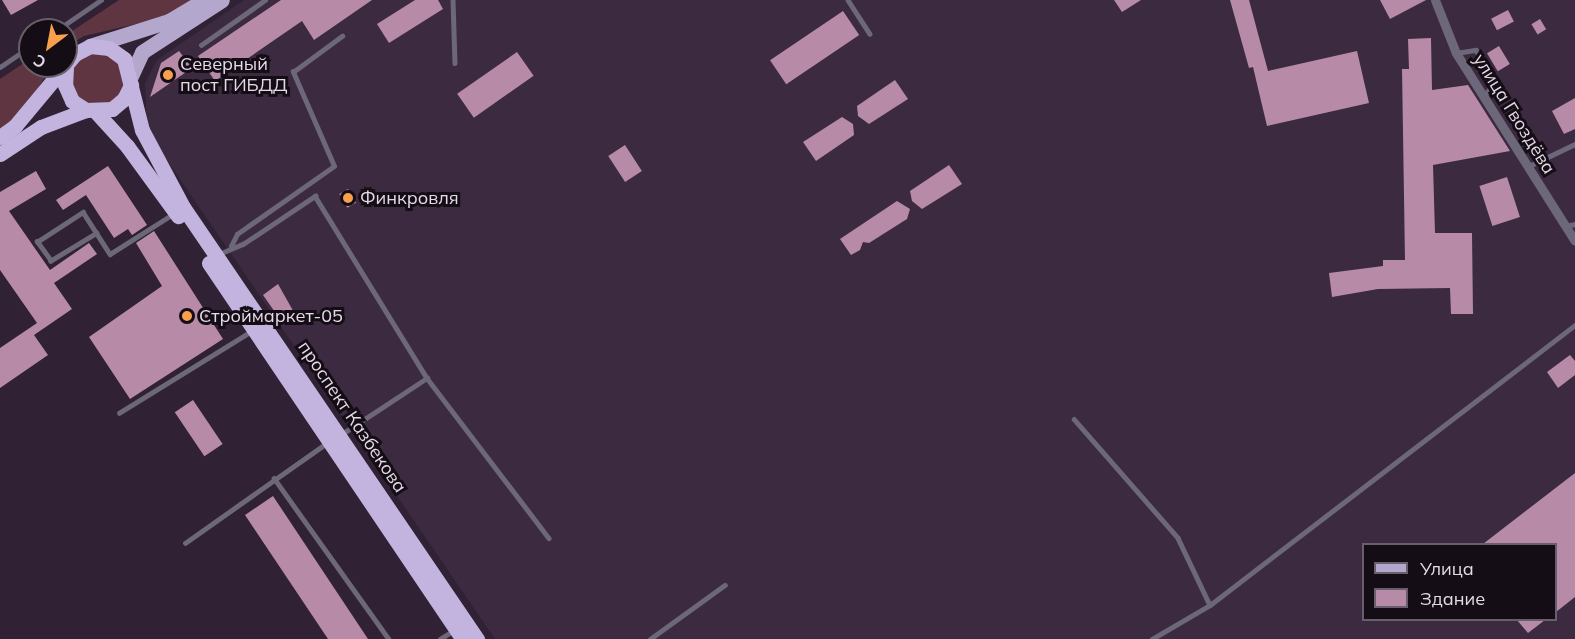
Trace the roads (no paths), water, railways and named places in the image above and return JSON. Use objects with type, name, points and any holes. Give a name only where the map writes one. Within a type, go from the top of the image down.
[{"type":"highway","points":[[78,52],[90,46],[109,48],[124,58],[142,130],[168,193]]},
{"type":"highway","points":[[0,137],[15,126],[57,78]]},
{"type":"highway","points":[[65,78],[65,85],[72,101],[91,111],[168,193]]},
{"type":"highway","points":[[0,154],[41,127],[91,111],[112,109],[124,99],[131,81]]},
{"type":"highway","name":"проспект Казбекова","points":[[168,193],[175,213],[254,330],[336,438],[477,639]]},
{"type":"highway","name":"проспект Казбекова","points":[[168,193],[217,256],[460,634]]},
{"type":"main road","points":[[90,46],[168,21],[204,0]]},
{"type":"main road","points":[[131,81],[142,52],[222,0]]},
{"type":"street","name":"улица Гвоздёва","points":[[1435,0],[1456,53],[1527,167],[1570,225],[1575,241]]},
{"type":"lane","points":[[75,18],[101,0]]},
{"type":"lane","points":[[201,45],[265,0]]},
{"type":"lane","points":[[453,0],[455,63]]},
{"type":"lane","points":[[848,0],[870,34]]},
{"type":"lane","points":[[231,246],[237,234],[334,166],[293,72],[342,36]]},
{"type":"lane","points":[[1456,53],[1476,50],[1495,83],[1483,98]]},
{"type":"lane","points":[[0,67],[18,55]]},
{"type":"lane","points":[[1527,167],[1575,144]]},
{"type":"lane","points":[[217,256],[231,246],[243,244],[315,196],[427,378],[549,538]]},
{"type":"lane","points":[[97,233],[51,261],[37,242],[82,212],[97,233],[110,254],[175,213]]},
{"type":"lane","points":[[1152,639],[1210,605],[1575,325]]},
{"type":"lane","points":[[119,413],[254,330]]},
{"type":"lane","points":[[185,543],[274,478],[427,378]]},
{"type":"lane","points":[[1074,419],[1178,538],[1210,605]]},
{"type":"lane","points":[[274,478],[389,639]]},
{"type":"lane","points":[[650,639],[725,585]]},
{"type":"lane","points":[[440,639],[460,634]]},
{"type":"place","name":"Северный пост ГИБДД","points":[[168,75]]},
{"type":"place","name":"Финкровля","points":[[348,198]]},
{"type":"place","name":"Строймаркет-05","points":[[187,316]]}]
